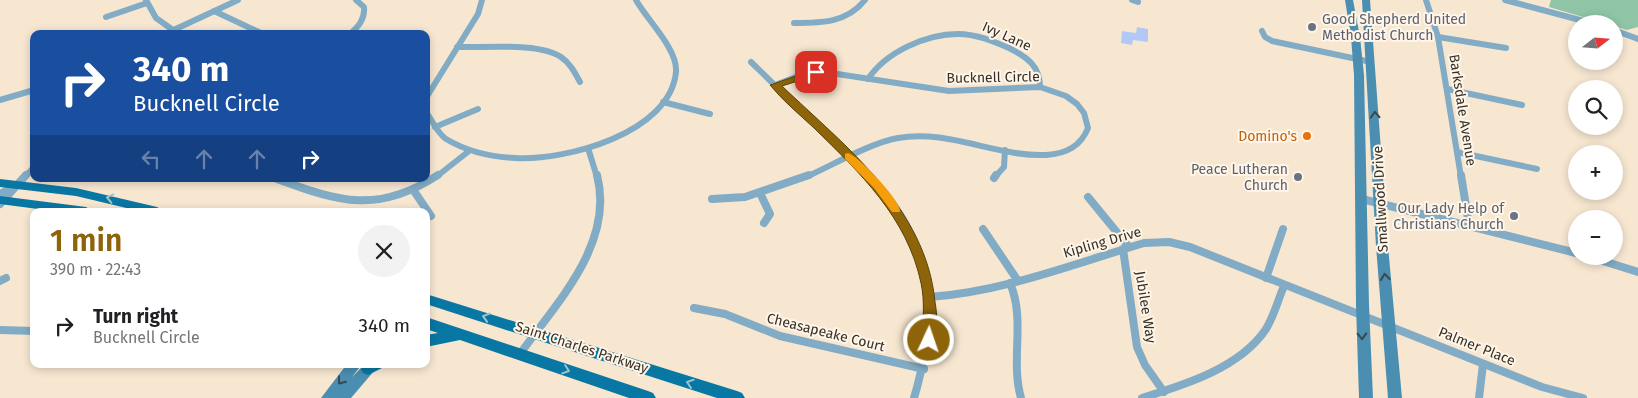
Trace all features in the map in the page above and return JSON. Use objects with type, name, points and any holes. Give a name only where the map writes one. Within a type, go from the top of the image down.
[{"type":"main road","name":"Smallwood Drive","points":[[1349,0],[1357,36],[1358,59],[1362,199],[1362,314],[1366,398]]},
{"type":"main road","name":"Smallwood Drive","points":[[1366,0],[1395,398]]},
{"type":"main road","points":[[0,184],[18,184],[106,197],[146,208]]},
{"type":"main road","points":[[1,199],[65,208]]},
{"type":"main road","name":"Saint Charles Parkway","points":[[430,302],[534,332],[737,398]]},
{"type":"main road","name":"Saint Charles Parkway","points":[[430,324],[648,398]]},
{"type":"main road","points":[[430,339],[462,335]]},
{"type":"main road","points":[[328,398],[364,368]]},
{"type":"main road","points":[[342,398],[366,368]]},
{"type":"street","points":[[106,17],[146,2],[156,18],[173,30],[238,0]]},
{"type":"street","points":[[354,30],[360,24],[365,13],[364,7],[356,0]]},
{"type":"street","points":[[430,91],[478,14],[482,0]]},
{"type":"street","points":[[430,119],[435,127],[449,140],[469,151],[502,158],[535,158],[588,148],[617,137],[639,125],[663,102],[675,79],[674,58],[644,16],[636,0]]},
{"type":"street","points":[[794,23],[816,23],[842,18],[857,10],[865,0]]},
{"type":"street","name":"Barksdale Avenue","points":[[1426,0],[1438,37],[1469,225]]},
{"type":"street","points":[[1505,0],[1568,17]]},
{"type":"street","points":[[214,11],[254,30]]},
{"type":"street","points":[[1262,31],[1265,37],[1272,41],[1372,62]]},
{"type":"street","name":"Ivy Lane","points":[[868,79],[879,64],[897,53],[931,37],[956,33],[991,41],[1030,60],[1039,70],[1040,87]]},
{"type":"street","points":[[1623,33],[1638,39]]},
{"type":"street","points":[[1438,37],[1506,48]]},
{"type":"street","points":[[457,47],[534,50],[553,53],[567,62],[580,82]]},
{"type":"street","points":[[751,62],[878,185],[901,217],[917,248],[924,268],[929,297],[930,326],[924,369],[914,398]]},
{"type":"street","name":"Bucknell Circle","points":[[712,199],[730,200],[760,193],[885,142],[914,136],[1031,154],[1056,154],[1072,149],[1082,141],[1088,123],[1082,109],[1066,96],[1040,87],[949,91],[824,72],[802,75],[775,85]]},
{"type":"street","points":[[1447,89],[1522,105]]},
{"type":"street","points":[[0,100],[30,91]]},
{"type":"street","points":[[663,102],[710,114]]},
{"type":"street","points":[[435,127],[478,109]]},
{"type":"street","points":[[520,354],[582,264],[599,224],[600,190],[588,148]]},
{"type":"street","points":[[994,178],[1004,167],[1004,150]]},
{"type":"street","points":[[430,181],[469,151]]},
{"type":"street","points":[[1458,152],[1537,169]]},
{"type":"street","points":[[1,199],[30,171]]},
{"type":"street","points":[[284,182],[304,191],[355,202],[390,199],[414,191],[429,182]]},
{"type":"street","points":[[414,191],[426,208]]},
{"type":"street","points":[[760,193],[770,214],[764,223]]},
{"type":"street","points":[[1088,197],[1126,248]]},
{"type":"street","points":[[1362,199],[1568,251]]},
{"type":"street","points":[[983,229],[1014,282],[1020,305],[1017,378],[1021,398]]},
{"type":"street","points":[[1266,278],[1283,229]]},
{"type":"street","name":"Kipling Drive","points":[[929,297],[959,295],[1014,282],[1126,248],[1154,242],[1178,244],[1284,286],[1362,314]]},
{"type":"street","name":"Jubilee Way","points":[[1126,248],[1137,347],[1145,365],[1164,392]]},
{"type":"street","points":[[1616,265],[1638,272]]},
{"type":"street","points":[[1142,398],[1164,392],[1214,370],[1233,359],[1260,336],[1270,322],[1284,286]]},
{"type":"street","name":"Cheasapeake Court","points":[[694,308],[711,308],[758,330],[780,336],[924,369]]},
{"type":"street","name":"Palmer Place","points":[[1362,314],[1542,387],[1583,398]]},
{"type":"street","points":[[0,330],[30,331]]},
{"type":"street","points":[[1479,398],[1483,364]]},
{"type":"green space","points":[[1551,0],[1638,0],[1638,27],[1627,30],[1623,29],[1623,15],[1576,15],[1549,7]]},
{"type":"water","points":[[1137,27],[1148,29],[1148,42],[1133,40],[1132,45],[1121,43],[1122,31],[1136,33]]},
{"type":"slow traffic","points":[[848,157],[868,174],[896,209]]},
{"type":"place","name":"Good Shepherd United Methodist Church","points":[[1312,27]]},
{"type":"place","name":"Domino's","points":[[1307,136]]},
{"type":"place","name":"Peace Lutheran Church","points":[[1298,177]]},
{"type":"place","name":"Our Lady Help of Christians Church","points":[[1514,216]]},
{"type":"route","points":[[816,72],[792,78],[775,85],[849,158],[868,174],[901,217],[917,248],[924,268],[930,310],[929,340]]}]
